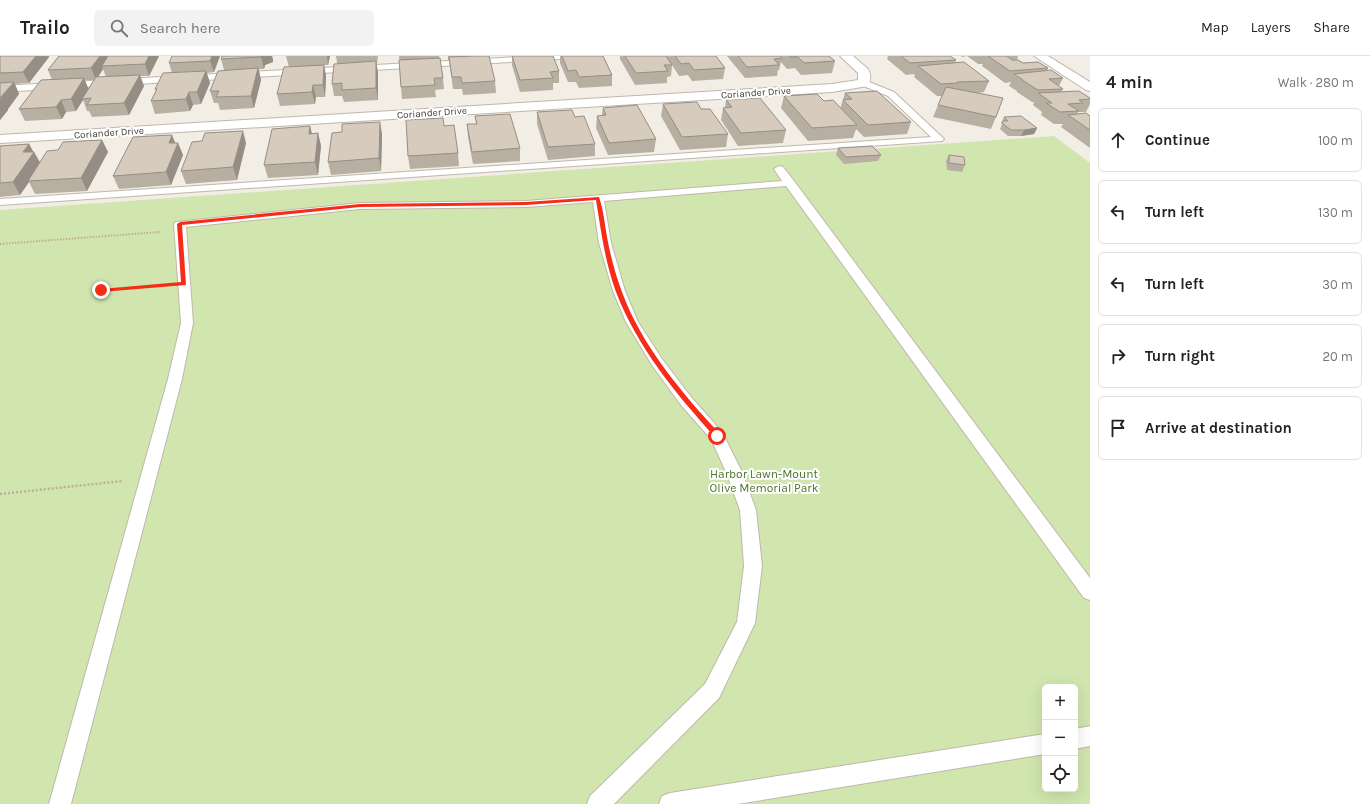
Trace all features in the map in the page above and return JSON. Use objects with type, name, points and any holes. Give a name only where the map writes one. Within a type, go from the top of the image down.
[{"type":"street","points":[[846,56],[864,72],[864,83]]},
{"type":"street","points":[[1040,56],[1090,87]]},
{"type":"street","points":[[1061,69],[1083,67]]},
{"type":"street","name":"Coriander Drive","points":[[0,140],[832,88],[864,83]]},
{"type":"lane","points":[[0,89],[578,56]]},
{"type":"lane","points":[[0,202],[939,139],[891,94],[864,83]]},
{"type":"lane","points":[[779,169],[1090,592]]},
{"type":"lane","points":[[60,804],[175,379],[187,323],[180,224],[360,206],[526,204],[790,183]]},
{"type":"lane","points":[[598,198],[607,250],[619,291],[632,322],[656,362],[677,390],[717,436],[734,472],[748,510],[753,566],[746,623],[712,691],[598,804]]},
{"type":"lane","points":[[1078,738],[1090,736]]},
{"type":"lane","points":[[670,804],[1042,744]]},
{"type":"path","points":[[0,244],[180,231]]},
{"type":"path","points":[[101,290],[184,283]]},
{"type":"path","points":[[0,494],[148,478]]},
{"type":"green space","name":"Harbor Lawn-Mount Olive Memorial Park","points":[[1054,136],[1090,163],[1090,804],[0,804],[0,210]]},
{"type":"building","points":[[0,56],[36,56],[23,72],[0,73]]},
{"type":"building","points":[[59,56],[100,56],[91,68],[48,70]]},
{"type":"building","points":[[108,56],[149,56],[145,64],[102,66]]},
{"type":"building","points":[[172,56],[212,56],[210,61],[169,63]]},
{"type":"building","points":[[222,56],[262,56],[221,59]]},
{"type":"building","points":[[489,56],[495,81],[462,83],[461,77],[452,77],[449,57]]},
{"type":"building","points":[[512,56],[553,56],[559,71],[550,72],[553,78],[520,80]]},
{"type":"building","points":[[562,56],[603,56],[612,75],[579,77],[576,70],[568,71]]},
{"type":"building","points":[[625,56],[666,56],[672,65],[664,65],[668,71],[636,73]]},
{"type":"building","points":[[675,56],[716,56],[725,68],[694,70],[689,63],[681,64]]},
{"type":"building","points":[[738,56],[780,56],[782,58],[774,59],[779,65],[747,67]]},
{"type":"building","points":[[789,56],[829,56],[835,61],[804,63],[798,57]]},
{"type":"building","points":[[901,56],[950,56],[956,60],[910,63]]},
{"type":"building","points":[[988,56],[1007,56],[1012,60],[1018,60],[1023,63],[1038,62],[1048,68],[1010,71]]},
{"type":"building","points":[[440,58],[443,78],[434,78],[435,85],[401,87],[399,60]]},
{"type":"building","points":[[376,61],[376,88],[342,90],[342,83],[332,84],[334,64]]},
{"type":"building","points":[[964,62],[989,81],[941,84],[918,66]]},
{"type":"building","points":[[324,65],[323,85],[313,85],[312,92],[277,94],[284,67]]},
{"type":"building","points":[[258,68],[251,96],[216,97],[219,91],[210,91],[218,71]]},
{"type":"building","points":[[1051,70],[1063,78],[1049,79],[1063,89],[1038,90],[1014,74]]},
{"type":"building","points":[[206,71],[197,92],[189,92],[186,99],[151,101],[163,73]]},
{"type":"building","points":[[140,75],[124,103],[87,105],[91,98],[82,99],[96,77]]},
{"type":"building","points":[[84,78],[71,99],[61,100],[56,107],[19,109],[41,80]]},
{"type":"building","points":[[14,82],[0,98],[0,83]]},
{"type":"building","points":[[946,87],[1003,98],[996,117],[938,105]]},
{"type":"building","points":[[877,91],[911,122],[868,125],[843,100],[852,99],[845,93]]},
{"type":"building","points":[[1079,91],[1090,99],[1079,100],[1083,103],[1068,104],[1079,111],[1060,112],[1046,103],[1052,103],[1038,93]]},
{"type":"building","points":[[817,94],[824,101],[833,100],[857,125],[812,128],[784,96]]},
{"type":"building","points":[[760,98],[786,130],[741,133],[723,108],[732,107],[726,100]]},
{"type":"building","points":[[697,102],[701,109],[710,109],[728,134],[682,137],[663,104]]},
{"type":"building","points":[[637,105],[656,139],[609,143],[597,116],[606,115],[603,108]]},
{"type":"building","points":[[572,110],[575,117],[584,116],[595,144],[548,147],[537,112]]},
{"type":"building","points":[[1086,113],[1090,116],[1090,130],[1068,115]]},
{"type":"building","points":[[510,114],[520,148],[472,152],[467,124],[477,124],[475,116]]},
{"type":"building","points":[[1021,116],[1037,128],[1011,130],[1002,123],[1004,121],[1008,121],[1004,117]]},
{"type":"building","points":[[443,118],[444,126],[454,125],[458,153],[408,156],[406,120]]},
{"type":"building","points":[[380,122],[379,158],[328,162],[332,133],[342,132],[342,124]]},
{"type":"building","points":[[310,126],[309,134],[318,133],[315,162],[264,165],[272,129]]},
{"type":"building","points":[[243,131],[233,167],[181,171],[192,142],[202,141],[205,133]]},
{"type":"building","points":[[172,135],[169,143],[178,143],[166,172],[113,176],[133,137]]},
{"type":"building","points":[[102,140],[81,178],[28,181],[47,151],[58,150],[63,142]]},
{"type":"building","points":[[29,144],[23,152],[34,152],[13,182],[0,183],[0,146]]},
{"type":"building","points":[[872,146],[881,155],[846,157],[838,148]]},
{"type":"building","points":[[949,155],[964,157],[965,165],[949,163]]},
{"type":"route","points":[[101,290],[184,283],[180,224],[360,206],[526,204],[598,198],[605,243],[619,291],[632,322],[656,362],[686,401],[717,436]]}]
